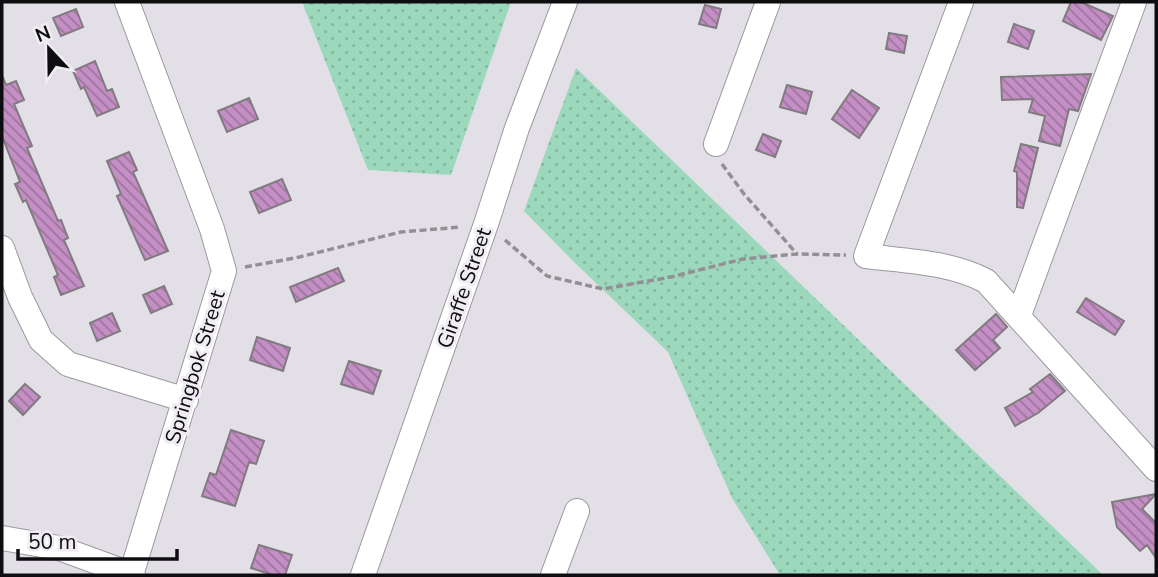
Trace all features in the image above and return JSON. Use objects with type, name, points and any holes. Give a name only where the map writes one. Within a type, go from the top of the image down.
[{"type":"street","name":"Springbok Street","points":[[127,2],[212,229],[224,271],[131,575]]},
{"type":"street","name":"Giraffe Street","points":[[363,575],[517,128],[565,2]]},
{"type":"street","points":[[716,144],[768,2]]},
{"type":"street","points":[[961,2],[866,256],[970,272],[986,281],[1156,469]]},
{"type":"street","points":[[1019,315],[1134,2]]},
{"type":"street","points":[[2,248],[20,296],[41,340],[68,365],[186,400]]},
{"type":"street","points":[[553,575],[577,511]]},
{"type":"street","points":[[2,538],[59,548],[131,575]]},
{"type":"path","points":[[716,144],[722,163],[744,194],[797,254]]},
{"type":"path","points":[[224,271],[295,258],[401,232],[486,224],[547,276],[603,289],[671,277],[743,259],[797,254],[866,256]]},
{"type":"green space","points":[[302,2],[511,2],[451,175],[368,170]]},
{"type":"green space","points":[[576,68],[1103,575],[780,575],[732,498],[668,352],[524,211]]},
{"type":"building","points":[[1071,2],[1081,2],[1113,16],[1101,40],[1063,21]]},
{"type":"building","points":[[705,5],[721,9],[716,28],[699,24]]},
{"type":"building","points":[[76,9],[83,27],[61,36],[53,18]]},
{"type":"building","points":[[1014,24],[1034,31],[1028,49],[1008,42]]},
{"type":"building","points":[[889,33],[907,36],[904,53],[886,49]]},
{"type":"building","points":[[95,61],[107,91],[112,89],[119,107],[97,116],[84,87],[81,89],[73,71]]},
{"type":"building","points":[[1091,74],[1078,111],[1069,109],[1060,146],[1039,141],[1045,116],[1029,112],[1033,99],[1002,100],[1001,77]]},
{"type":"building","points":[[2,75],[6,85],[16,81],[24,100],[14,104],[32,146],[27,148],[58,221],[61,220],[68,238],[64,240],[84,286],[61,295],[54,277],[58,275],[26,200],[23,202],[15,184],[20,182],[2,136]]},
{"type":"building","points":[[787,85],[812,92],[806,114],[780,107]]},
{"type":"building","points":[[852,90],[879,108],[859,138],[832,119]]},
{"type":"building","points":[[249,98],[258,119],[227,132],[218,111]]},
{"type":"building","points":[[763,134],[781,141],[775,157],[756,150]]},
{"type":"building","points":[[1021,144],[1038,148],[1023,208],[1017,207],[1017,172],[1014,171]]},
{"type":"building","points":[[129,152],[137,170],[133,172],[168,251],[145,260],[117,196],[121,194],[107,161]]},
{"type":"building","points":[[282,179],[291,200],[259,213],[250,192]]},
{"type":"building","points":[[338,268],[344,281],[296,302],[290,287]]},
{"type":"building","points":[[164,286],[172,304],[151,313],[143,295]]},
{"type":"building","points":[[1086,298],[1124,321],[1115,335],[1077,312]]},
{"type":"building","points":[[112,313],[120,331],[97,341],[90,323]]},
{"type":"building","points":[[996,314],[1007,327],[993,340],[1000,348],[975,370],[956,350]]},
{"type":"building","points":[[257,337],[290,348],[283,371],[250,360]]},
{"type":"building","points":[[349,361],[381,371],[373,394],[341,384]]},
{"type":"building","points":[[1050,374],[1065,391],[1038,413],[1015,426],[1005,408],[1033,392],[1030,389]]},
{"type":"building","points":[[25,384],[40,397],[23,415],[9,401]]},
{"type":"building","points":[[231,430],[264,441],[256,464],[249,462],[235,506],[202,496],[210,473],[216,475]]},
{"type":"building","points":[[1156,494],[1142,509],[1156,523],[1156,558],[1147,545],[1140,551],[1117,527],[1112,502]]},
{"type":"building","points":[[259,545],[292,555],[285,575],[273,575],[251,568]]}]
